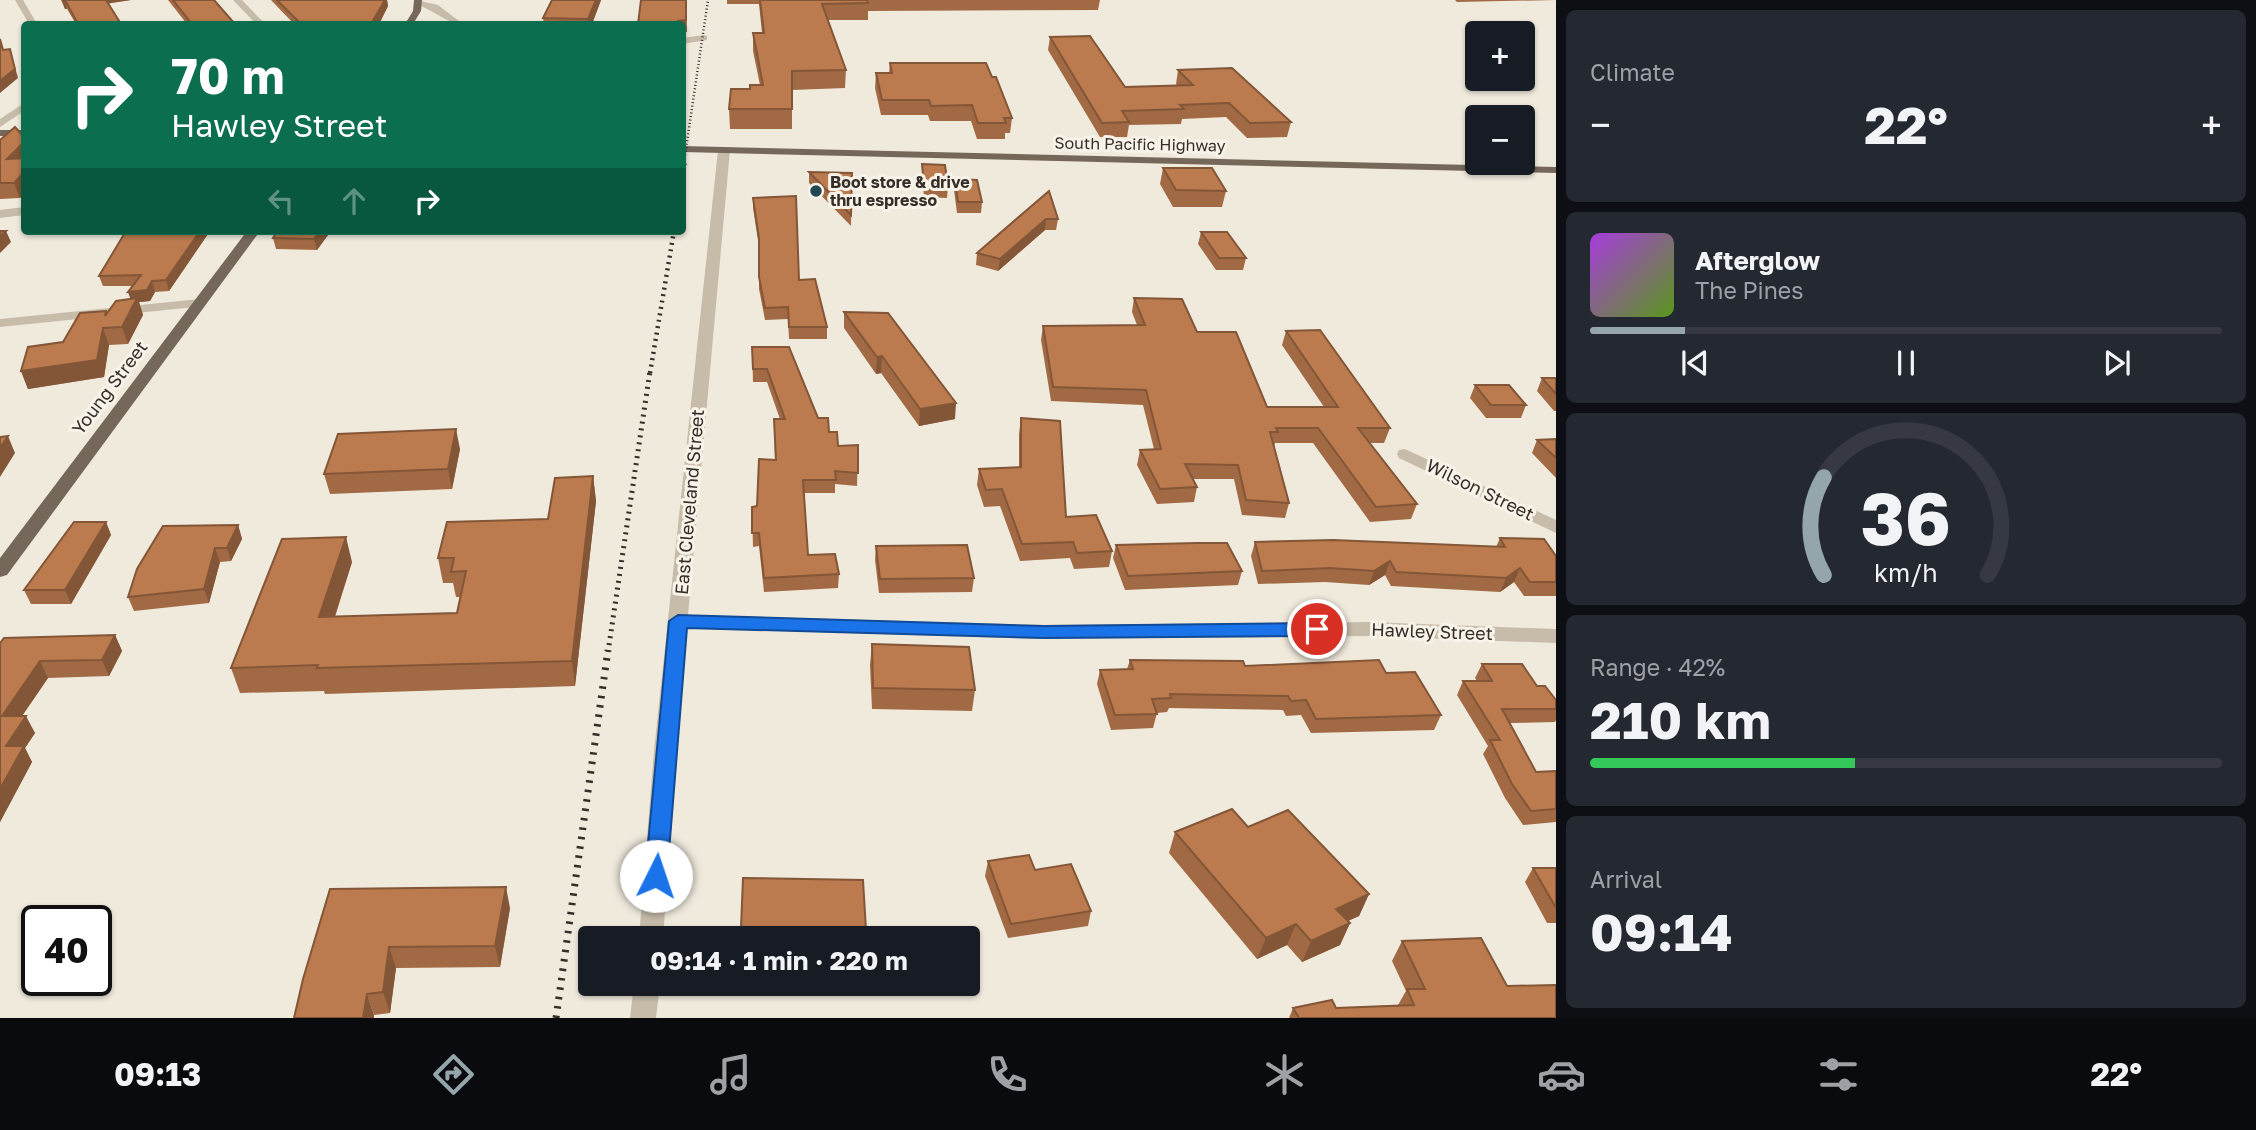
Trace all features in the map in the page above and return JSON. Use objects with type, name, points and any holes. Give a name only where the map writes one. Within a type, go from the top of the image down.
[{"type":"main road","points":[[410,21],[419,1]]},
{"type":"main road","points":[[0,133],[21,133]]},
{"type":"main road","name":"South Pacific Highway","points":[[686,149],[1556,170]]},
{"type":"main road","name":"Young Street","points":[[0,571],[251,235]]},
{"type":"street","points":[[19,0],[31,21]]},
{"type":"street","points":[[237,0],[258,21]]},
{"type":"street","points":[[419,1],[435,7],[454,21]]},
{"type":"street","points":[[686,40],[704,38]]},
{"type":"street","points":[[0,124],[21,108]]},
{"type":"street","name":"East Cleveland Street","points":[[652,926],[723,150]]},
{"type":"street","points":[[0,214],[21,211]]},
{"type":"street","points":[[0,323],[200,303]]},
{"type":"street","name":"Wilson Street","points":[[1405,454],[1556,527]]},
{"type":"street","name":"Hawley Street","points":[[678,621],[1044,632],[1368,629],[1556,636]]},
{"type":"street","points":[[643,1018],[646,996]]},
{"type":"building","points":[[65,0],[106,0],[119,21],[76,21]]},
{"type":"building","points":[[173,0],[214,0],[232,21],[190,21]]},
{"type":"building","points":[[277,0],[385,0],[373,21],[298,21]]},
{"type":"building","points":[[552,0],[596,0],[588,19],[543,18]]},
{"type":"building","points":[[641,0],[686,0],[686,20],[638,21]]},
{"type":"building","points":[[760,0],[867,0],[868,3],[822,4],[846,70],[792,71],[792,109],[729,109],[731,89],[750,89],[750,85],[763,85],[753,33],[764,33]]},
{"type":"building","points":[[1090,36],[1125,87],[1193,85],[1178,70],[1232,68],[1291,122],[1250,123],[1229,103],[1180,105],[1184,109],[1122,111],[1129,122],[1102,123],[1050,37]]},
{"type":"building","points":[[0,39],[3,50],[10,49],[15,69],[0,81]]},
{"type":"building","points":[[890,63],[986,63],[992,77],[996,77],[1012,118],[1004,118],[1006,123],[978,123],[972,105],[931,106],[929,100],[882,100],[876,73],[892,73]]},
{"type":"building","points":[[15,127],[21,134],[21,145],[7,159],[21,158],[21,175],[14,183],[0,183],[0,140]]},
{"type":"building","points":[[922,164],[945,165],[948,187],[924,186]]},
{"type":"building","points":[[1163,168],[1212,168],[1226,191],[1176,190]]},
{"type":"building","points":[[809,172],[852,173],[851,215]]},
{"type":"building","points":[[955,179],[977,180],[982,202],[958,202]]},
{"type":"building","points":[[1049,191],[1058,219],[1046,219],[1000,259],[977,253]]},
{"type":"building","points":[[796,196],[799,280],[815,279],[827,327],[789,327],[788,307],[765,308],[759,277],[759,238],[753,198]]},
{"type":"building","points":[[1201,232],[1227,232],[1246,258],[1219,258]]},
{"type":"building","points":[[124,235],[197,235],[166,280],[152,281],[147,290],[128,292],[141,275],[99,276]]},
{"type":"building","points":[[275,235],[317,235],[314,239],[273,238]]},
{"type":"building","points":[[137,298],[122,327],[103,328],[97,360],[21,371],[28,347],[63,342],[80,313],[106,311],[105,316],[116,301]]},
{"type":"building","points":[[1134,298],[1182,299],[1197,332],[1236,332],[1267,407],[1338,407],[1286,331],[1320,330],[1390,428],[1358,428],[1417,504],[1376,507],[1318,428],[1276,428],[1278,432],[1270,432],[1289,503],[1246,500],[1238,465],[1185,464],[1197,487],[1160,489],[1140,450],[1161,449],[1146,390],[1053,387],[1043,326],[1145,325]]},
{"type":"building","points":[[844,312],[888,313],[956,403],[920,409],[882,356],[877,357]]},
{"type":"building","points":[[752,347],[789,347],[818,418],[828,418],[829,432],[837,432],[838,446],[858,445],[858,473],[835,471],[836,480],[803,480],[808,555],[835,554],[839,574],[764,578],[759,533],[752,533],[752,507],[757,506],[759,459],[776,460],[774,419],[785,419],[767,369],[753,369]]},
{"type":"building","points":[[1542,378],[1556,378],[1556,394]]},
{"type":"building","points":[[1475,385],[1509,385],[1526,405],[1491,405]]},
{"type":"building","points":[[1021,418],[1060,421],[1066,517],[1096,515],[1112,551],[1077,553],[1073,542],[1022,544],[1002,489],[986,490],[979,469],[1021,467]]},
{"type":"building","points":[[456,429],[448,469],[324,474],[338,434]]},
{"type":"building","points":[[8,436],[0,448],[0,437]]},
{"type":"building","points":[[1556,439],[1556,458],[1537,440]]},
{"type":"building","points":[[593,476],[572,661],[231,668],[282,539],[346,537],[319,617],[457,613],[466,571],[451,572],[454,558],[438,558],[447,522],[548,519],[555,478]]},
{"type":"building","points":[[74,522],[106,522],[65,590],[24,590]]},
{"type":"building","points":[[238,525],[227,548],[215,548],[204,589],[128,597],[137,569],[163,526]]},
{"type":"building","points":[[1500,538],[1544,539],[1556,556],[1556,582],[1530,582],[1520,568],[1506,578],[1396,572],[1390,561],[1374,571],[1330,568],[1262,571],[1255,542],[1333,540],[1505,547]]},
{"type":"building","points":[[1227,543],[1242,571],[1128,576],[1116,545]]},
{"type":"building","points":[[967,545],[974,578],[880,579],[876,546]]},
{"type":"building","points":[[115,635],[102,660],[40,661],[2,716],[26,716],[6,746],[24,746],[0,789],[0,643],[4,638]]},
{"type":"building","points":[[872,644],[969,647],[975,690],[873,688]]},
{"type":"building","points":[[1130,660],[1243,661],[1245,666],[1379,660],[1386,673],[1415,672],[1441,715],[1316,719],[1306,700],[1291,701],[1288,696],[1170,694],[1171,698],[1152,699],[1157,714],[1115,715],[1100,670],[1133,669]]},
{"type":"building","points":[[1482,664],[1522,664],[1537,686],[1545,686],[1556,700],[1556,709],[1502,709],[1536,772],[1556,771],[1556,809],[1531,811],[1512,784],[1490,740],[1500,740],[1463,681],[1492,681]]},
{"type":"building","points":[[1232,809],[1248,827],[1288,810],[1369,894],[1336,909],[1350,923],[1311,941],[1296,924],[1266,938],[1175,832]]},
{"type":"building","points":[[1029,855],[1035,870],[1071,864],[1091,911],[1011,924],[988,861]]},
{"type":"building","points":[[1533,868],[1556,868],[1556,908]]},
{"type":"building","points":[[743,878],[863,880],[866,926],[741,926]]},
{"type":"building","points":[[506,887],[495,946],[389,947],[383,992],[367,994],[363,1018],[294,1018],[330,889]]},
{"type":"building","points":[[1481,938],[1507,986],[1556,985],[1556,1018],[1299,1018],[1293,1008],[1332,1000],[1336,1008],[1414,1005],[1407,989],[1425,989],[1402,941]]},
{"type":"railway","points":[[686,148],[708,0]]},
{"type":"railway","points":[[650,373],[673,235]]},
{"type":"railway","points":[[608,652],[650,371]]},
{"type":"railway","points":[[556,1018],[608,650]]},
{"type":"place","name":"Boot store & drive thru espresso","points":[[816,191]]},
{"type":"route","points":[[656,876],[678,621],[1044,632],[1317,629]]}]
